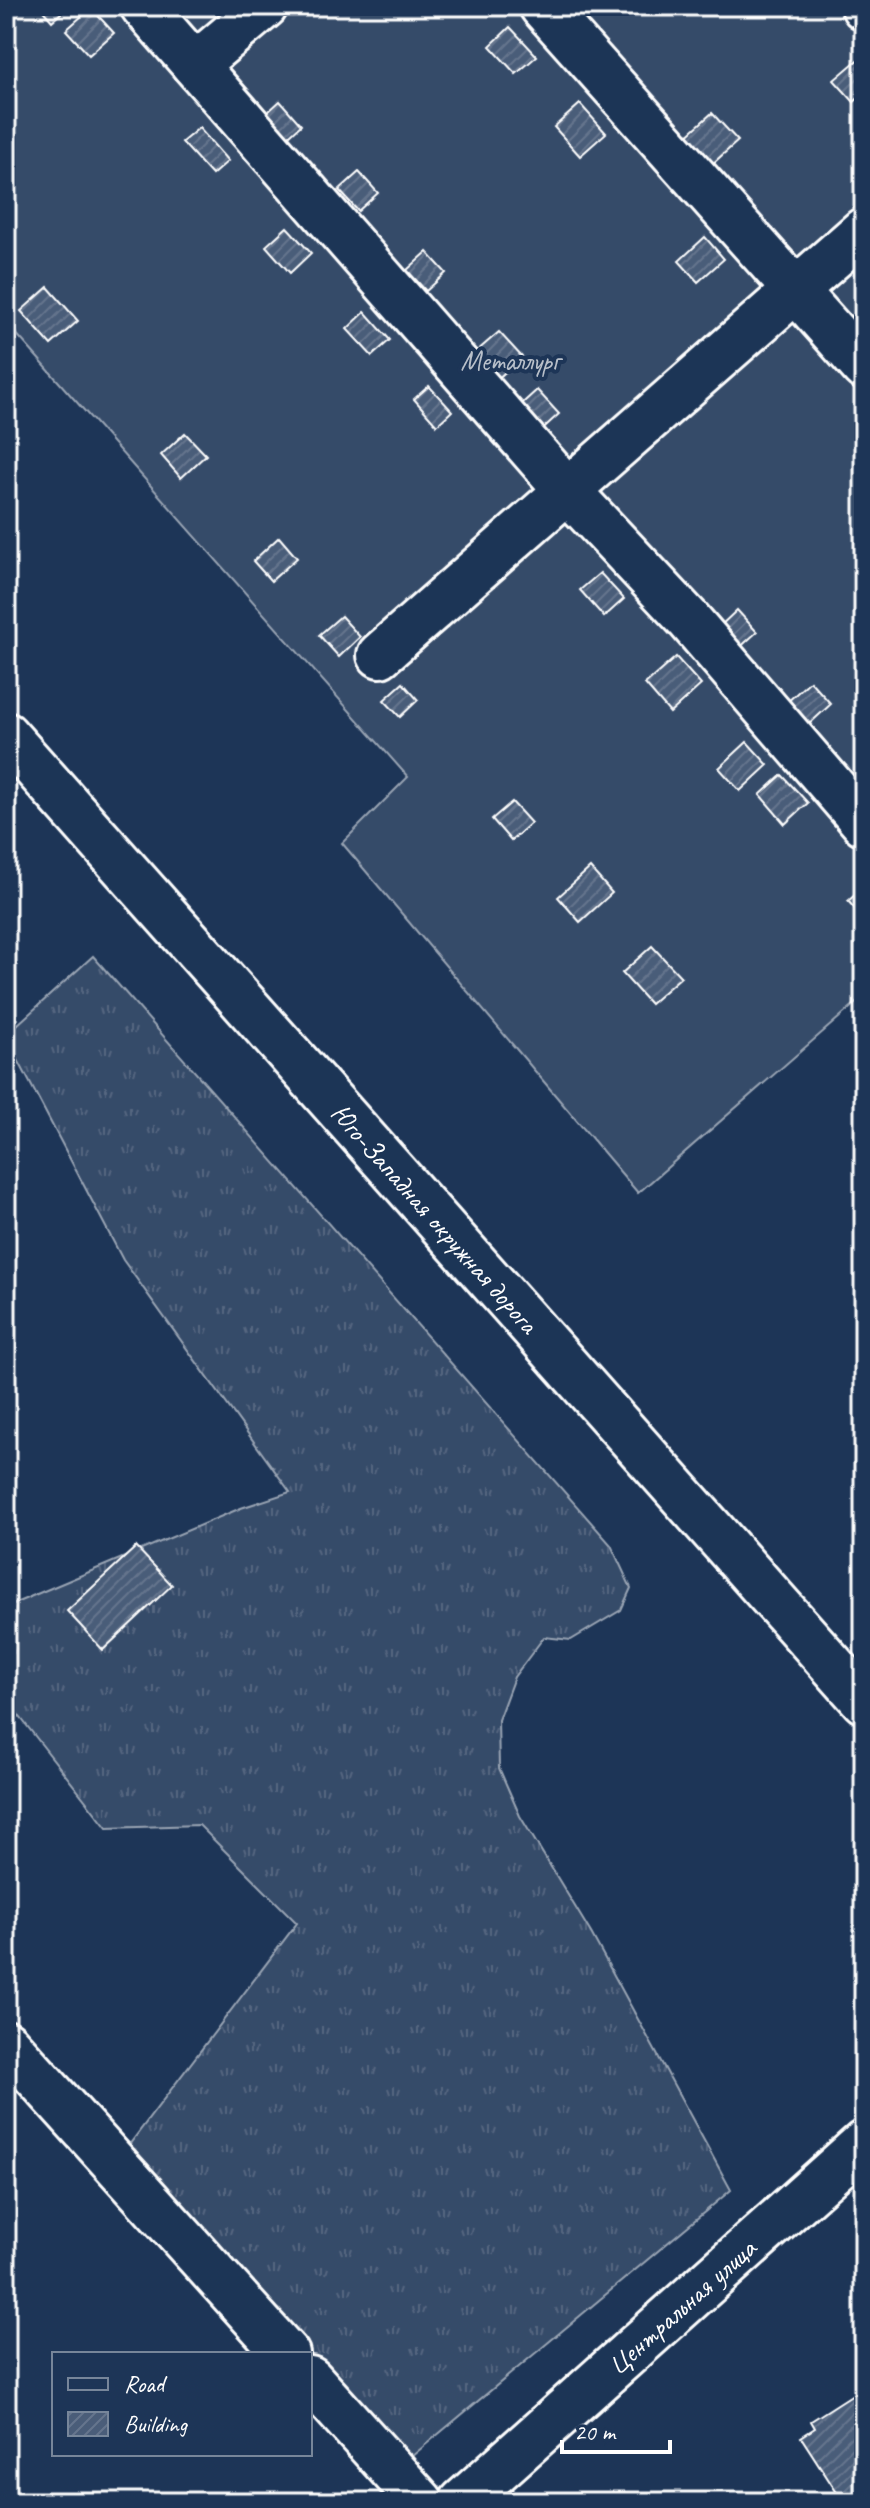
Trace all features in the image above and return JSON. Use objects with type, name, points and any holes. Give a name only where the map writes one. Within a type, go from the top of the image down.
[{"type":"main road","points":[[143,6],[567,490],[689,620],[864,823]]},
{"type":"main road","points":[[195,65],[265,6]]},
{"type":"main road","points":[[542,6],[864,367]]},
{"type":"main road","points":[[380,655],[864,230]]},
{"type":"main road","name":"Юго-Западная окружная дорога","points":[[6,735],[864,1701]]},
{"type":"main road","points":[[6,2043],[285,2352]]},
{"type":"main road","name":"Центральная улица","points":[[462,2502],[864,2143]]},
{"type":"main road","points":[[312,2381],[421,2502]]},
{"type":"green space","name":"Металлург","points":[[6,6],[864,6],[864,996],[638,1193],[342,843],[408,777],[6,322]]},
{"type":"green space","points":[[93,956],[611,1545],[631,1588],[621,1610],[571,1640],[544,1637],[514,1677],[498,1720],[499,1768],[520,1816],[591,1933],[731,2190],[405,2462],[312,2363],[312,2352],[302,2352],[120,2157],[297,1923],[199,1825],[107,1828],[6,1699],[6,1607],[241,1508],[290,1492],[123,1260],[6,1035]]},
{"type":"building","points":[[39,6],[69,6],[52,21]]},
{"type":"building","points":[[91,8],[114,33],[89,55],[66,30]]},
{"type":"building","points":[[510,27],[537,56],[516,74],[490,46]]},
{"type":"building","points":[[862,56],[864,93],[854,102],[834,80]]},
{"type":"building","points":[[280,101],[301,125],[278,146],[257,122]]},
{"type":"building","points":[[580,104],[606,133],[580,156],[554,127]]},
{"type":"building","points":[[712,113],[738,141],[710,166],[684,138]]},
{"type":"building","points":[[199,128],[228,161],[212,175],[182,142]]},
{"type":"building","points":[[359,172],[378,193],[358,211],[339,190]]},
{"type":"building","points":[[287,227],[311,253],[290,273],[266,246]]},
{"type":"building","points":[[705,237],[724,259],[698,282],[679,261]]},
{"type":"building","points":[[427,252],[446,273],[426,291],[407,270]]},
{"type":"building","points":[[48,287],[78,321],[51,345],[21,311]]},
{"type":"building","points":[[365,312],[390,340],[372,356],[347,329]]},
{"type":"building","points":[[499,332],[522,357],[493,383],[470,357]]},
{"type":"building","points":[[429,386],[452,411],[437,425],[414,399]]},
{"type":"building","points":[[537,390],[559,414],[537,434],[515,410]]},
{"type":"building","points":[[185,433],[206,455],[181,478],[161,455]]},
{"type":"building","points":[[279,537],[297,558],[271,581],[253,561]]},
{"type":"building","points":[[600,573],[624,599],[604,617],[580,590]]},
{"type":"building","points":[[737,610],[757,632],[737,650],[718,628]]},
{"type":"building","points":[[341,616],[360,637],[339,657],[319,635]]},
{"type":"building","points":[[676,657],[701,685],[670,713],[645,684]]},
{"type":"building","points":[[810,681],[831,704],[806,727],[785,704]]},
{"type":"building","points":[[403,683],[418,700],[400,717],[384,700]]},
{"type":"building","points":[[747,742],[768,765],[740,791],[719,768]]},
{"type":"building","points":[[782,775],[808,803],[785,824],[760,795]]},
{"type":"building","points":[[512,802],[531,823],[511,841],[492,819]]},
{"type":"building","points":[[590,868],[612,893],[580,922],[558,897]]},
{"type":"building","points":[[864,887],[864,919],[848,901]]},
{"type":"building","points":[[652,946],[681,977],[650,1004],[622,973]]},
{"type":"building","points":[[136,1547],[172,1585],[103,1650],[67,1611]]},
{"type":"building","points":[[864,2387],[864,2502],[843,2502],[801,2437],[815,2428],[811,2421]]}]
